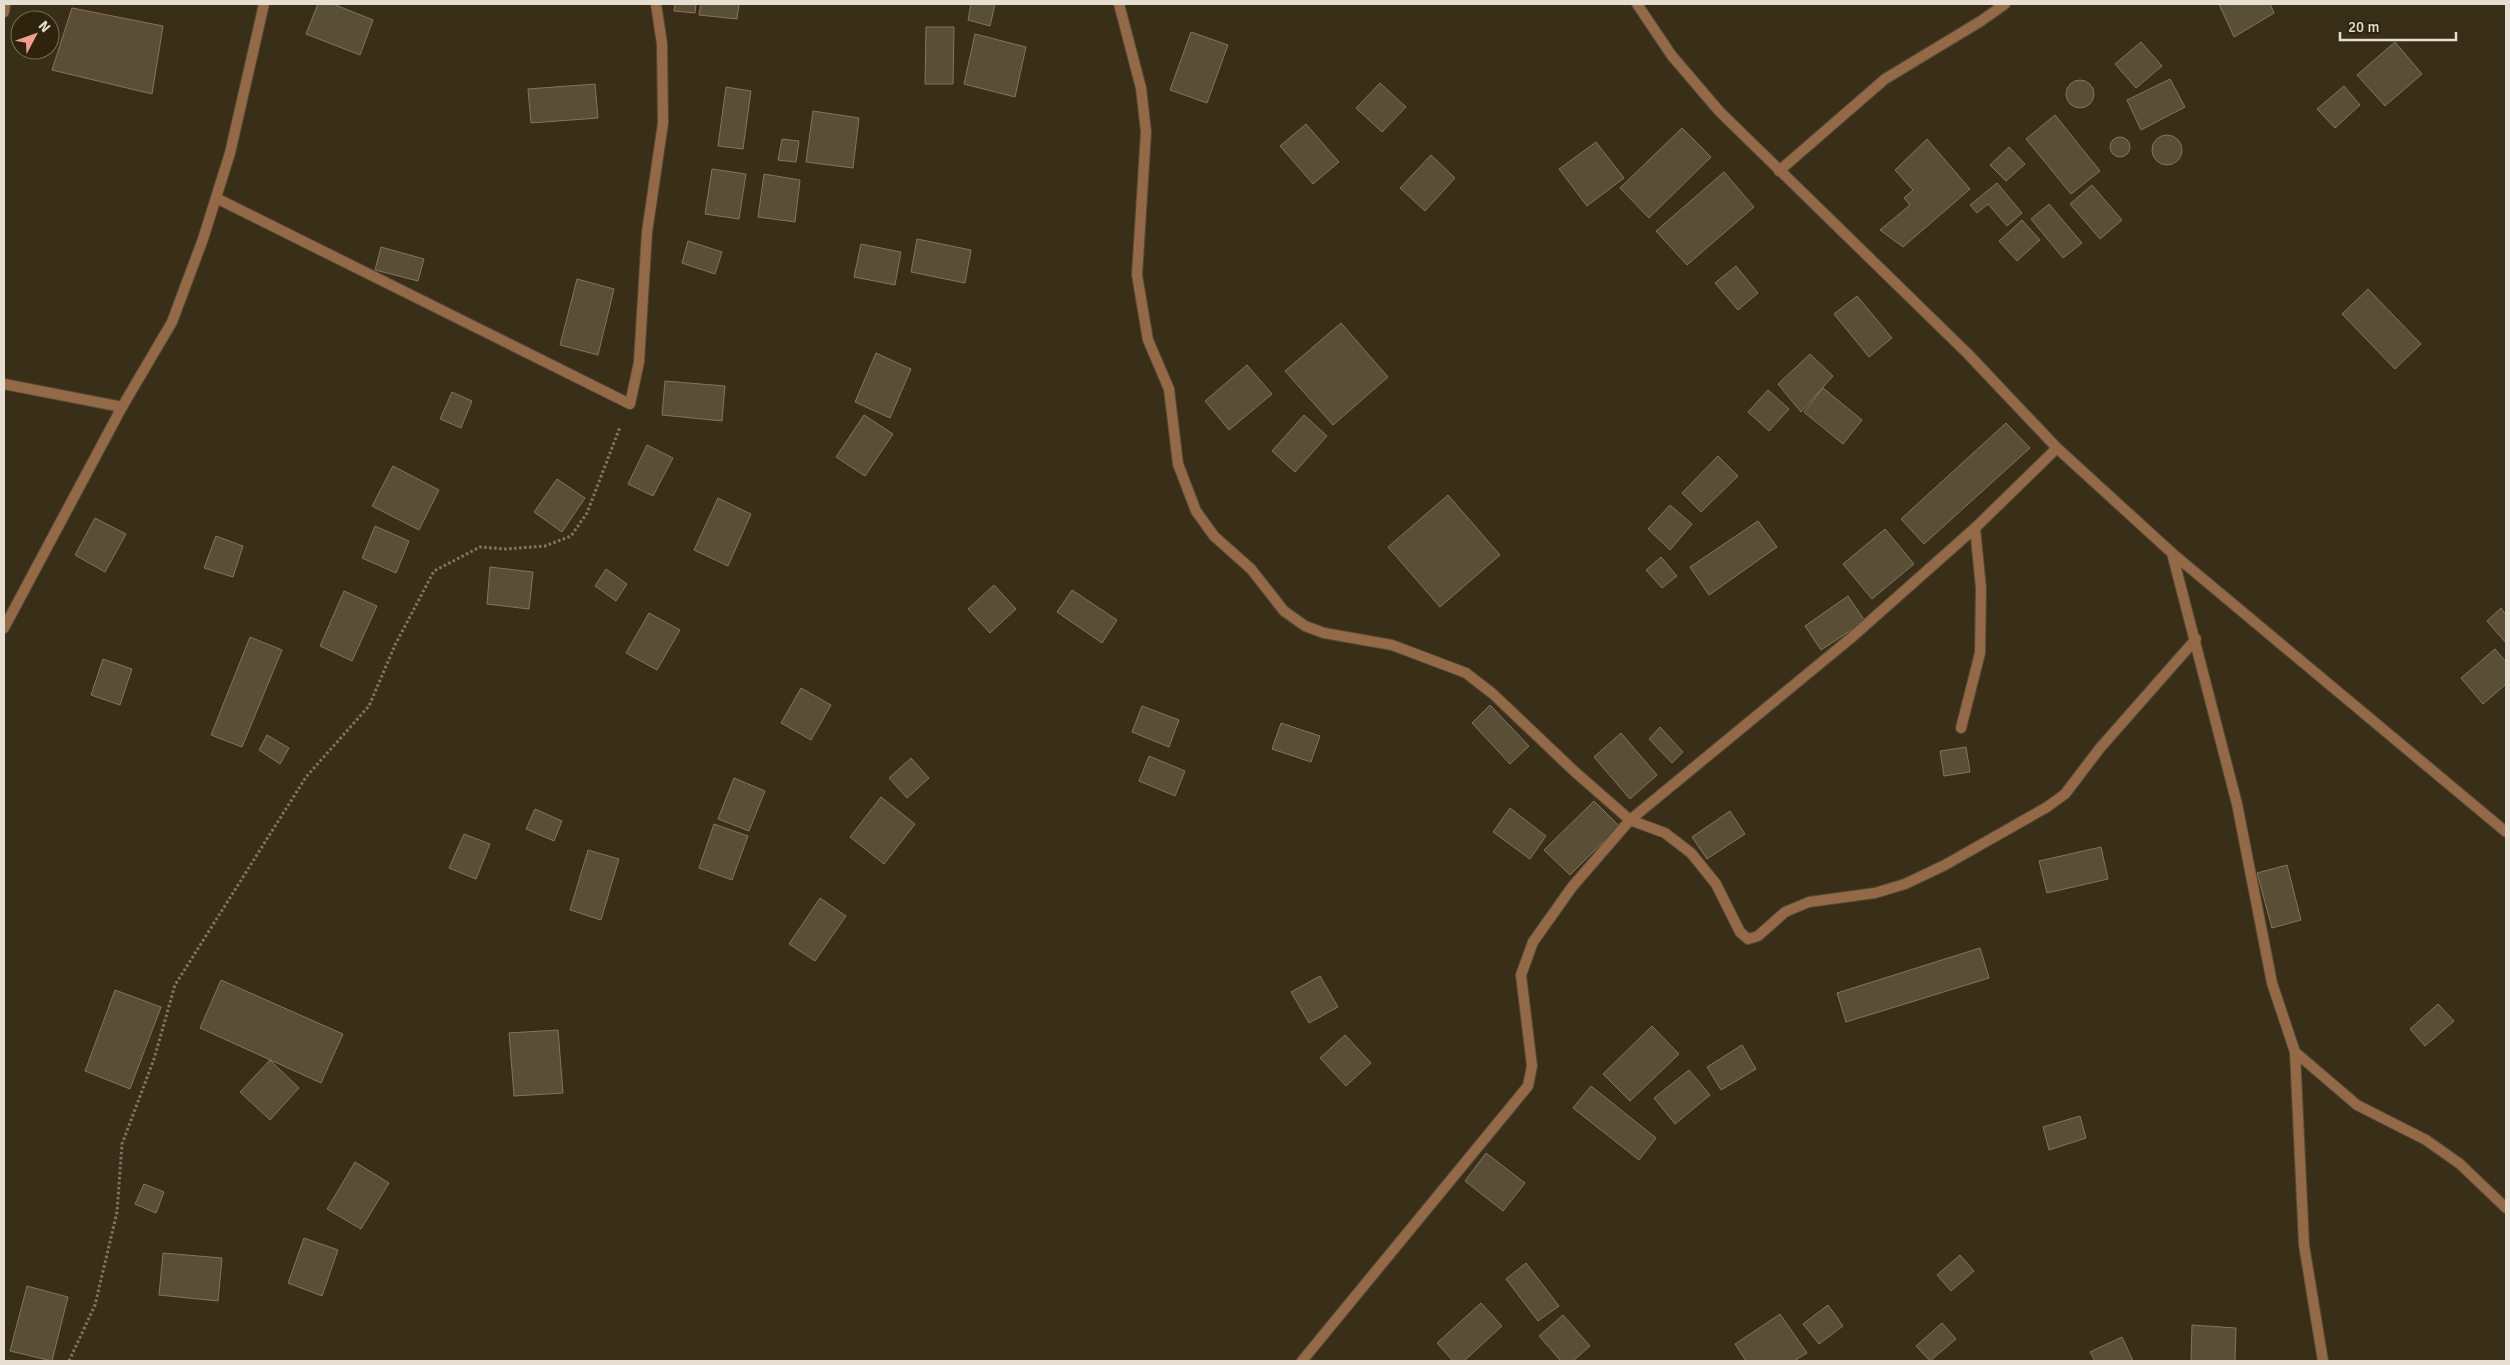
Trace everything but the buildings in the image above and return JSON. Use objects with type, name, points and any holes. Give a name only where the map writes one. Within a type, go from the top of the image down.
[{"type":"street","points":[[4,12],[5,4]]},
{"type":"street","points":[[4,628],[122,407],[172,322],[230,153],[264,4]]},
{"type":"street","points":[[216,198],[630,404],[639,362],[647,232],[662,123],[662,44],[656,4]]},
{"type":"street","points":[[1118,4],[1141,88],[1146,132],[1137,275],[1148,340],[1169,389],[1178,464],[1196,512],[1214,536],[1251,569],[1284,611],[1305,626],[1324,633],[1392,644],[1466,674],[1527,723],[1574,771],[1630,820],[1665,833],[1690,853],[1716,884],[1740,932],[1748,939],[1758,936],[1785,912],[1809,902],[1875,893],[1905,884],[1945,865],[2047,807],[2065,794],[2100,748],[2196,639]]},
{"type":"street","points":[[1637,4],[1684,70],[1720,112],[1968,354],[2057,448],[2172,553],[2506,832]]},
{"type":"street","points":[[1780,171],[1885,80],[1982,21],[2004,4]]},
{"type":"street","points":[[4,384],[122,407]]},
{"type":"street","points":[[1302,1361],[1528,1086],[1532,1066],[1521,975],[1532,942],[1572,887],[1630,820],[1851,638],[1975,528],[2057,448]]},
{"type":"street","points":[[1961,728],[1980,653],[1980,588],[1975,528]]},
{"type":"street","points":[[2172,553],[2196,639],[2237,804],[2272,983],[2295,1052],[2304,1244],[2323,1361]]},
{"type":"street","points":[[2295,1052],[2357,1105],[2426,1140],[2460,1164],[2506,1208]]},
{"type":"path","points":[[70,1361],[95,1305],[117,1212],[122,1144],[154,1059],[175,985],[306,777],[369,706],[395,645],[434,571],[480,547],[506,549],[545,546],[571,536],[587,513],[630,404]]}]
